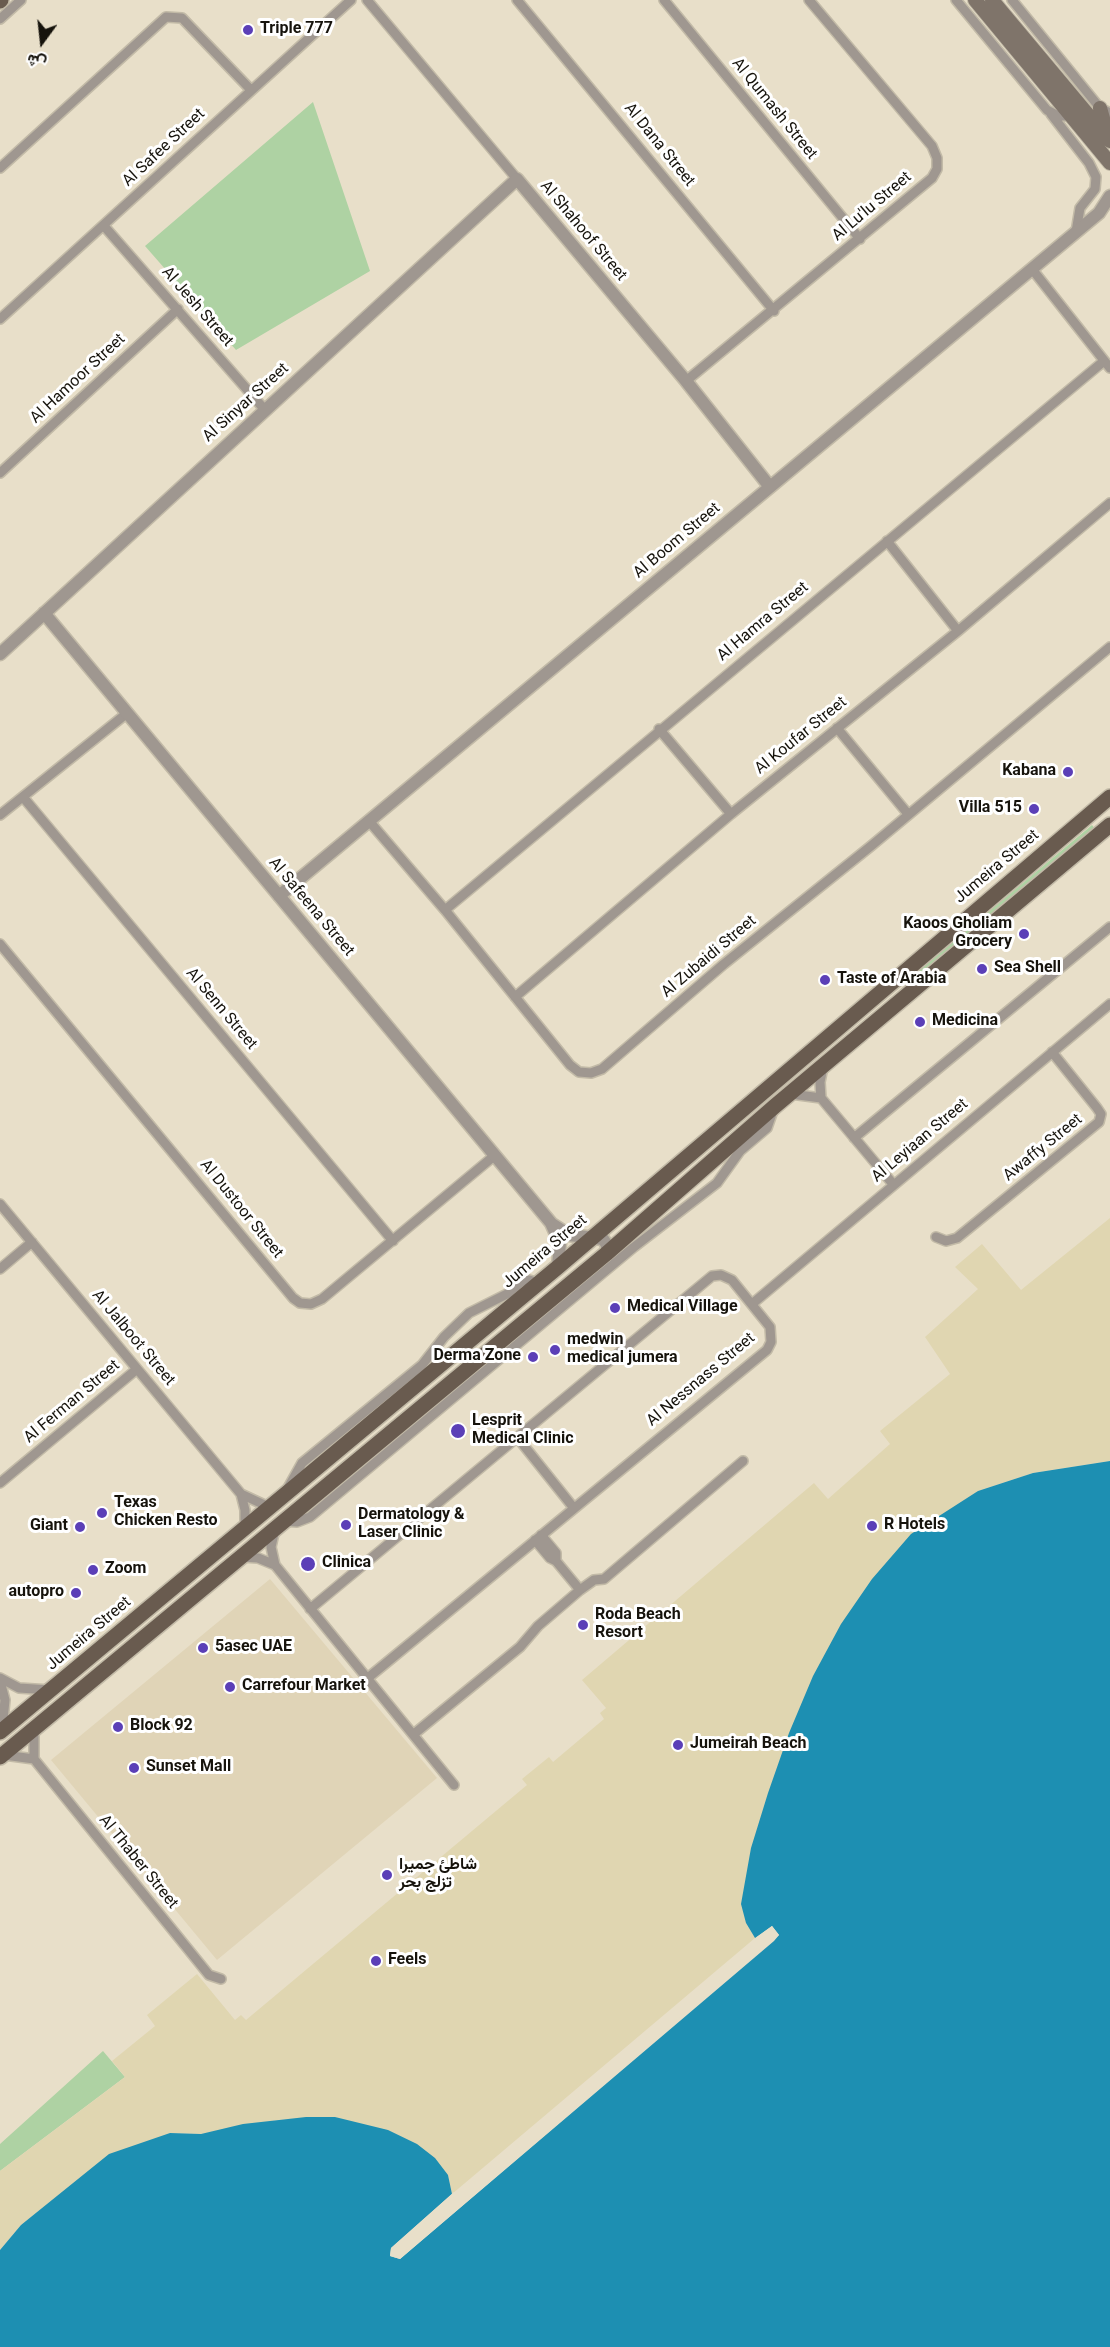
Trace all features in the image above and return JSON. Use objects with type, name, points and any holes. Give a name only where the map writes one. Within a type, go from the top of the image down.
[{"type":"main road","points":[[975,0],[1110,163]]},
{"type":"main road","points":[[992,0],[1109,140]]},
{"type":"main road","points":[[1105,110],[1109,140]]},
{"type":"main road","name":"Jumeira Street","points":[[1,1731],[558,1267],[1110,797]]},
{"type":"main road","points":[[2,1756],[607,1253],[775,1106],[1110,825]]},
{"type":"main road","points":[[629,1207],[630,1219],[637,1223],[645,1221]]},
{"type":"street","points":[[0,19],[21,0]]},
{"type":"street","name":"Al Safee Street","points":[[0,319],[351,0]]},
{"type":"street","name":"Al Shahoof Street","points":[[367,0],[686,381],[770,487]]},
{"type":"street","name":"Al Dana Street","points":[[518,0],[774,311]]},
{"type":"street","name":"Al Qumash Street","points":[[664,0],[860,239]]},
{"type":"street","name":"Al Lu'lu Street","points":[[686,381],[860,239],[932,178],[937,170],[937,158],[932,146],[809,0]]},
{"type":"street","points":[[956,0],[1042,106],[1052,114],[1089,163],[1096,177],[1095,189],[1080,208],[1077,232]]},
{"type":"street","points":[[1012,0],[1105,110]]},
{"type":"street","points":[[0,168],[166,17],[182,18],[251,90]]},
{"type":"street","points":[[1052,114],[1072,116]]},
{"type":"street","name":"Al Sinyar Street","points":[[0,654],[517,179]]},
{"type":"street","name":"Al Boom Street","points":[[279,896],[1104,211],[1110,196]]},
{"type":"street","name":"Al Jesh Street","points":[[104,226],[265,410]]},
{"type":"street","points":[[1032,269],[1107,364]]},
{"type":"street","name":"Al Hamoor Street","points":[[0,473],[178,309]]},
{"type":"street","name":"Al Hamra Street","points":[[445,910],[659,729],[1107,364]]},
{"type":"street","name":"Al Koufar Street","points":[[516,997],[731,814],[958,631],[1110,503]]},
{"type":"street","points":[[887,541],[958,631]]},
{"type":"street","name":"Al Safeena Street","points":[[44,613],[551,1223],[569,1235],[593,1237]]},
{"type":"street","name":"Al Zubaidi Street","points":[[369,821],[445,910],[570,1065],[579,1072],[597,1072],[1110,647]]},
{"type":"street","points":[[0,815],[126,714]]},
{"type":"street","points":[[837,728],[908,814]]},
{"type":"street","points":[[659,729],[731,814]]},
{"type":"street","name":"Al Senn Street","points":[[23,797],[393,1241]]},
{"type":"street","points":[[854,1138],[1110,927]]},
{"type":"street","name":"Al Dustoor Street","points":[[0,944],[293,1298],[306,1304],[317,1302],[494,1156]]},
{"type":"street","name":"Al Leyiaan Street","points":[[752,1304],[1110,1004]]},
{"type":"street","name":"Awaffy Street","points":[[936,1237],[946,1240],[957,1238],[1099,1122],[1101,1114],[1097,1108],[1052,1052]]},
{"type":"street","points":[[823,1067],[820,1082],[821,1098],[893,1184]]},
{"type":"street","points":[[790,1094],[821,1098]]},
{"type":"street","points":[[454,1785],[369,1677],[275,1565],[271,1547],[279,1525],[297,1522],[310,1516],[634,1247],[717,1183],[740,1151],[768,1128],[775,1106]]},
{"type":"street","name":"Al Jalboot Street","points":[[0,1204],[241,1494],[271,1508]]},
{"type":"street","name":"Al Safeena Street","points":[[551,1223],[560,1243],[558,1267]]},
{"type":"street","points":[[593,1237],[606,1242],[607,1253]]},
{"type":"street","points":[[0,1269],[32,1242]]},
{"type":"street","name":"Al Nessnass Street","points":[[310,1609],[712,1276],[725,1276],[732,1280],[770,1327],[771,1342],[766,1350],[369,1677]]},
{"type":"street","name":"Al Ferman Street","points":[[0,1483],[137,1369]]},
{"type":"street","points":[[517,1437],[573,1507]]},
{"type":"street","points":[[414,1734],[520,1647],[536,1628],[580,1590],[594,1580],[604,1579],[743,1461]]},
{"type":"street","points":[[241,1494],[246,1510],[245,1529]]},
{"type":"street","points":[[538,1538],[556,1553],[556,1561],[580,1590]]},
{"type":"street","points":[[240,1558],[258,1558],[275,1565]]},
{"type":"street","points":[[0,1679],[19,1688],[52,1690]]},
{"type":"street","points":[[0,1679],[5,1700],[1,1731]]},
{"type":"street","points":[[2,1756],[34,1759],[34,1728]]},
{"type":"street","name":"Al Thaber Street","points":[[34,1759],[209,1975],[221,1979]]},
{"type":"shaded area","points":[[270,1579],[437,1778],[217,1960],[51,1760]]},
{"type":"green space","points":[[313,102],[370,271],[236,350],[145,246]]},
{"type":"green space","points":[[1092,825],[1096,830],[916,979],[913,975]]},
{"type":"green space","points":[[103,2051],[125,2077],[0,2171],[0,2144]]},
{"type":"sand","name":"Jumeirah Beach","points":[[1110,1218],[1110,1461],[1033,1473],[978,1491],[746,1923],[755,1938],[452,2194],[448,2175],[335,2117],[277,2120],[201,2134],[170,2133],[63,2192],[21,2225],[0,2250],[0,2171],[125,2077],[112,2061],[155,2026],[147,2015],[197,1974],[235,2020],[241,2015],[246,2020],[527,1785],[522,1779],[549,1757],[553,1762],[604,1719],[600,1713],[606,1708],[582,1680],[814,1483],[828,1499],[890,1444],[880,1431],[950,1374],[925,1337],[978,1289],[955,1267],[982,1244],[1021,1290]]},
{"type":"water","points":[[1110,1461],[1110,2347],[0,2347],[0,2250],[21,2225],[109,2154],[170,2133],[201,2134],[243,2124],[306,2117],[335,2117],[388,2130],[417,2144],[435,2158],[448,2175],[452,2194],[391,2248],[390,2256],[400,2259],[779,1935],[772,1926],[755,1938],[746,1923],[741,1904],[751,1848],[768,1793],[789,1733],[813,1676],[841,1624],[872,1579],[911,1534],[978,1491],[1033,1473]]},
{"type":"pier","points":[[772,1926],[779,1935],[774,1941],[400,2259],[390,2256],[391,2248],[454,2192],[454,2197],[394,2249],[393,2254],[399,2256],[772,1939],[776,1934],[772,1929],[756,1941],[753,1940]]},
{"type":"place","name":"Triple 777","points":[[248,30]]},
{"type":"place","name":"Kabana","points":[[1068,772]]},
{"type":"place","name":"Villa 515","points":[[1034,809]]},
{"type":"place","name":"Kaoos Gholiam Grocery","points":[[1024,934]]},
{"type":"place","name":"Sea Shell","points":[[982,969]]},
{"type":"place","name":"Taste of Arabia","points":[[825,980]]},
{"type":"place","name":"Medicina","points":[[920,1022]]},
{"type":"place","name":"Medical Village","points":[[615,1308]]},
{"type":"place","name":"medwin medical jumera","points":[[555,1350]]},
{"type":"place","name":"Derma Zone","points":[[533,1357]]},
{"type":"place","name":"Lesprit Medical Clinic","points":[[458,1431]]},
{"type":"place","name":"Texas Chicken Resto","points":[[102,1513]]},
{"type":"place","name":"Dermatology & Laser Clinic","points":[[346,1525]]},
{"type":"place","name":"R Hotels","points":[[872,1526]]},
{"type":"place","name":"Giant","points":[[80,1527]]},
{"type":"place","name":"Clinica","points":[[308,1564]]},
{"type":"place","name":"Zoom","points":[[93,1570]]},
{"type":"place","name":"autopro","points":[[76,1593]]},
{"type":"place","name":"Roda Beach Resort","points":[[583,1625]]},
{"type":"place","name":"5asec UAE","points":[[203,1648]]},
{"type":"place","name":"Carrefour Market","points":[[230,1687]]},
{"type":"place","name":"Block 92","points":[[118,1727]]},
{"type":"place","name":"Jumeirah Beach","points":[[678,1745]]},
{"type":"place","name":"Sunset Mall","points":[[134,1768]]},
{"type":"place","name":"شاطئ جميرا تزلج بحر","points":[[387,1875]]},
{"type":"place","name":"Feels","points":[[376,1961]]}]
